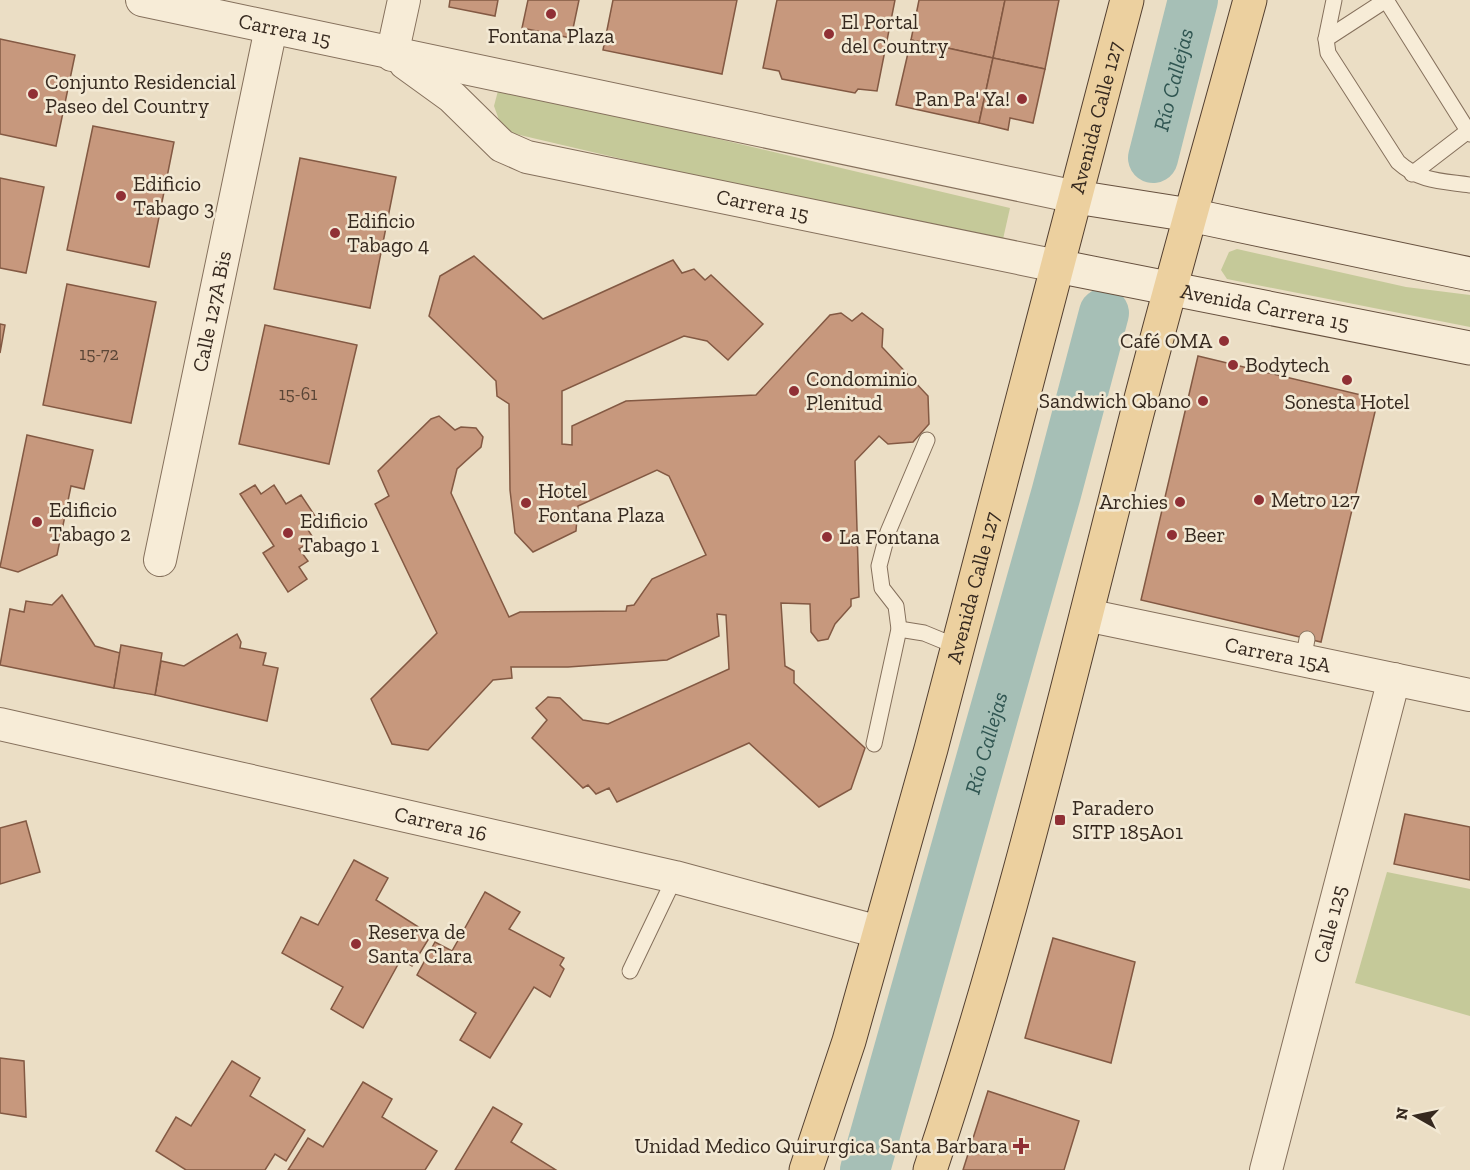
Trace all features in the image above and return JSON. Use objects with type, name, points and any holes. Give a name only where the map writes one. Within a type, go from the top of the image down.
[{"type":"main road","name":"Avenida Calle 127","points":[[806,1170],[849,1041],[958,647],[1127,0]]},
{"type":"main road","points":[[930,1170],[960,1080],[993,966],[1171,288],[1250,0]]},
{"type":"main road","points":[[1076,197],[1191,215],[1470,274]]},
{"type":"main road","name":"Avenida Carrera 15","points":[[1057,266],[1470,348]]},
{"type":"street","name":"Carrera 15","points":[[142,0],[392,55],[505,76],[1076,197]]},
{"type":"street","points":[[392,55],[404,0]]},
{"type":"street","name":"Calle 127A Bis","points":[[160,560],[271,28]]},
{"type":"street","name":"Carrera 15","points":[[392,55],[439,86],[502,146],[527,157],[1057,266]]},
{"type":"street","points":[[478,122],[476,110],[485,88],[505,76]]},
{"type":"street","name":"Carrera 15A","points":[[1086,615],[1305,650],[1394,679],[1470,695]]},
{"type":"street","name":"Calle 125","points":[[1266,1170],[1394,679]]},
{"type":"street","name":"Carrera 16","points":[[0,723],[675,877],[879,932]]},
{"type":"lane","points":[[1334,0],[1326,39],[1328,53],[1398,162],[1412,174],[1470,185]]},
{"type":"lane","points":[[1326,39],[1386,0],[1469,132],[1412,174]]},
{"type":"lane","points":[[874,744],[898,629],[896,606],[882,588],[879,566],[892,523],[927,440]]},
{"type":"lane","points":[[898,629],[924,633],[958,647]]},
{"type":"lane","points":[[630,971],[675,877]]},
{"type":"green space","points":[[499,87],[1010,208],[1001,248],[503,131],[494,106]]},
{"type":"green space","points":[[1237,249],[1406,287],[1470,295],[1470,327],[1227,279],[1221,270],[1229,252]]},
{"type":"green space","points":[[1387,872],[1470,889],[1470,1016],[1355,983]]},
{"type":"building","points":[[450,0],[498,0],[495,16],[449,7]]},
{"type":"building","name":"Fontana Plaza","points":[[528,0],[579,0],[571,38],[522,28]]},
{"type":"building","points":[[613,0],[737,0],[722,74],[603,50]]},
{"type":"building","name":"El Portal del Country","points":[[777,0],[895,0],[877,91],[858,89],[855,93],[782,79],[779,71],[763,68]]},
{"type":"building","points":[[919,0],[1005,0],[993,58],[911,40]]},
{"type":"building","points":[[1005,0],[1059,0],[1045,69],[993,58]]},
{"type":"building","name":"Conjunto Residencial Paseo del Country","points":[[0,39],[75,55],[56,146],[0,134]]},
{"type":"building","points":[[911,40],[993,58],[979,123],[896,105]]},
{"type":"building","points":[[993,58],[1045,69],[1033,123],[1010,118],[1008,130],[979,123]]},
{"type":"building","name":"Edificio Tabago 3","points":[[93,126],[174,142],[149,267],[67,250]]},
{"type":"building","name":"Edificio Tabago 4","points":[[300,158],[396,177],[370,308],[274,289]]},
{"type":"building","points":[[0,178],[44,187],[26,273],[0,268]]},
{"type":"building","points":[[474,256],[543,319],[673,260],[682,273],[694,269],[705,280],[711,275],[763,324],[728,360],[707,341],[684,336],[562,391],[562,444],[572,445],[572,426],[626,401],[756,395],[830,315],[841,313],[852,321],[862,313],[883,329],[882,347],[928,396],[929,424],[913,442],[888,444],[879,436],[855,461],[859,597],[851,599],[851,606],[835,624],[828,639],[818,641],[811,632],[810,604],[781,603],[785,666],[794,671],[794,683],[865,748],[851,789],[819,807],[749,743],[617,802],[609,788],[596,794],[588,785],[583,788],[532,738],[547,720],[536,708],[548,697],[560,698],[583,720],[608,724],[729,669],[726,615],[717,614],[719,636],[667,660],[568,667],[511,667],[512,678],[493,680],[428,750],[392,744],[371,699],[437,633],[375,504],[389,496],[378,471],[431,419],[439,416],[455,430],[461,427],[476,428],[483,437],[481,447],[457,469],[451,493],[509,617],[520,612],[626,611],[627,606],[634,605],[652,579],[706,555],[669,476],[657,470],[578,506],[576,531],[533,552],[515,533],[510,490],[509,404],[497,396],[496,381],[429,316],[440,276]]},
{"type":"building","points":[[67,284],[156,302],[131,423],[43,405]]},
{"type":"building","points":[[0,324],[5,325],[0,353]]},
{"type":"building","points":[[265,325],[357,345],[329,464],[239,444]]},
{"type":"building","name":"Metro 127","points":[[1198,356],[1378,399],[1321,642],[1141,600]]},
{"type":"building","name":"Edificio Tabago 2","points":[[27,435],[93,450],[84,489],[71,486],[57,555],[18,572],[0,567]]},
{"type":"building","name":"Edificio Tabago 1","points":[[255,485],[261,494],[274,485],[286,504],[301,495],[317,519],[306,527],[314,539],[299,549],[308,561],[299,567],[307,579],[288,592],[263,553],[274,546],[240,494]]},
{"type":"building","points":[[62,595],[95,646],[120,653],[114,688],[0,665],[10,609],[24,612],[26,601],[52,605]]},
{"type":"building","points":[[237,634],[241,642],[240,648],[266,653],[263,665],[278,668],[267,721],[155,695],[161,661],[184,666]]},
{"type":"building","points":[[121,645],[162,653],[155,695],[114,688]]},
{"type":"building","points":[[1405,814],[1470,827],[1470,880],[1394,864]]},
{"type":"building","points":[[26,821],[40,872],[0,884],[0,828]]},
{"type":"building","name":"Reserva de Santa Clara","points":[[354,860],[388,878],[376,900],[431,935],[412,966],[401,959],[363,1028],[331,1009],[343,987],[282,953],[301,917],[318,925]]},
{"type":"building","points":[[485,892],[520,912],[509,929],[564,958],[560,965],[564,969],[550,997],[534,987],[490,1058],[460,1040],[476,1013],[417,975],[435,942],[452,951]]},
{"type":"building","points":[[1053,938],[1135,962],[1111,1063],[1025,1038]]},
{"type":"building","points":[[0,1058],[24,1061],[26,1117],[0,1113]]},
{"type":"building","points":[[232,1061],[260,1078],[250,1096],[305,1130],[286,1161],[275,1154],[265,1170],[186,1170],[156,1151],[176,1117],[191,1126]]},
{"type":"building","points":[[363,1082],[392,1099],[382,1117],[437,1151],[425,1170],[288,1170],[308,1138],[323,1147]]},
{"type":"building","name":"Unidad Medico Quirurgica Santa Barbara","points":[[988,1091],[1079,1121],[1064,1170],[963,1170]]},
{"type":"building","points":[[493,1107],[522,1124],[511,1142],[556,1170],[455,1170]]},
{"type":"waterway","name":"Río Callejas","points":[[1153,158],[1193,0]]},
{"type":"waterway","name":"Río Callejas","points":[[865,1170],[1056,494],[1104,313]]},
{"type":"place","name":"Fontana Plaza","points":[[551,14]]},
{"type":"place","name":"El Portal del Country","points":[[829,34]]},
{"type":"place","name":"Conjunto Residencial Paseo del Country","points":[[33,94]]},
{"type":"place","name":"Pan Pa' Ya!","points":[[1022,99]]},
{"type":"place","name":"Edificio Tabago 3","points":[[121,196]]},
{"type":"place","name":"Edificio Tabago 4","points":[[335,233]]},
{"type":"place","name":"Café OMA","points":[[1224,341]]},
{"type":"place","name":"Bodytech","points":[[1233,365]]},
{"type":"place","name":"Sonesta Hotel","points":[[1347,380]]},
{"type":"place","name":"Condominio Plenitud","points":[[794,391]]},
{"type":"place","name":"Sandwich Qbano","points":[[1203,401]]},
{"type":"place","name":"Metro 127","points":[[1259,500]]},
{"type":"place","name":"Archies","points":[[1180,502]]},
{"type":"place","name":"Hotel Fontana Plaza","points":[[526,503]]},
{"type":"place","name":"Edificio Tabago 2","points":[[37,522]]},
{"type":"place","name":"Edificio Tabago 1","points":[[288,533]]},
{"type":"place","name":"Beer","points":[[1172,535]]},
{"type":"place","name":"La Fontana","points":[[827,537]]},
{"type":"place","name":"Paradero SITP 185A01","points":[[1060,820]]},
{"type":"place","name":"Reserva de Santa Clara","points":[[356,944]]},
{"type":"place","name":"Unidad Medico Quirurgica Santa Barbara","points":[[1021,1146]]}]
